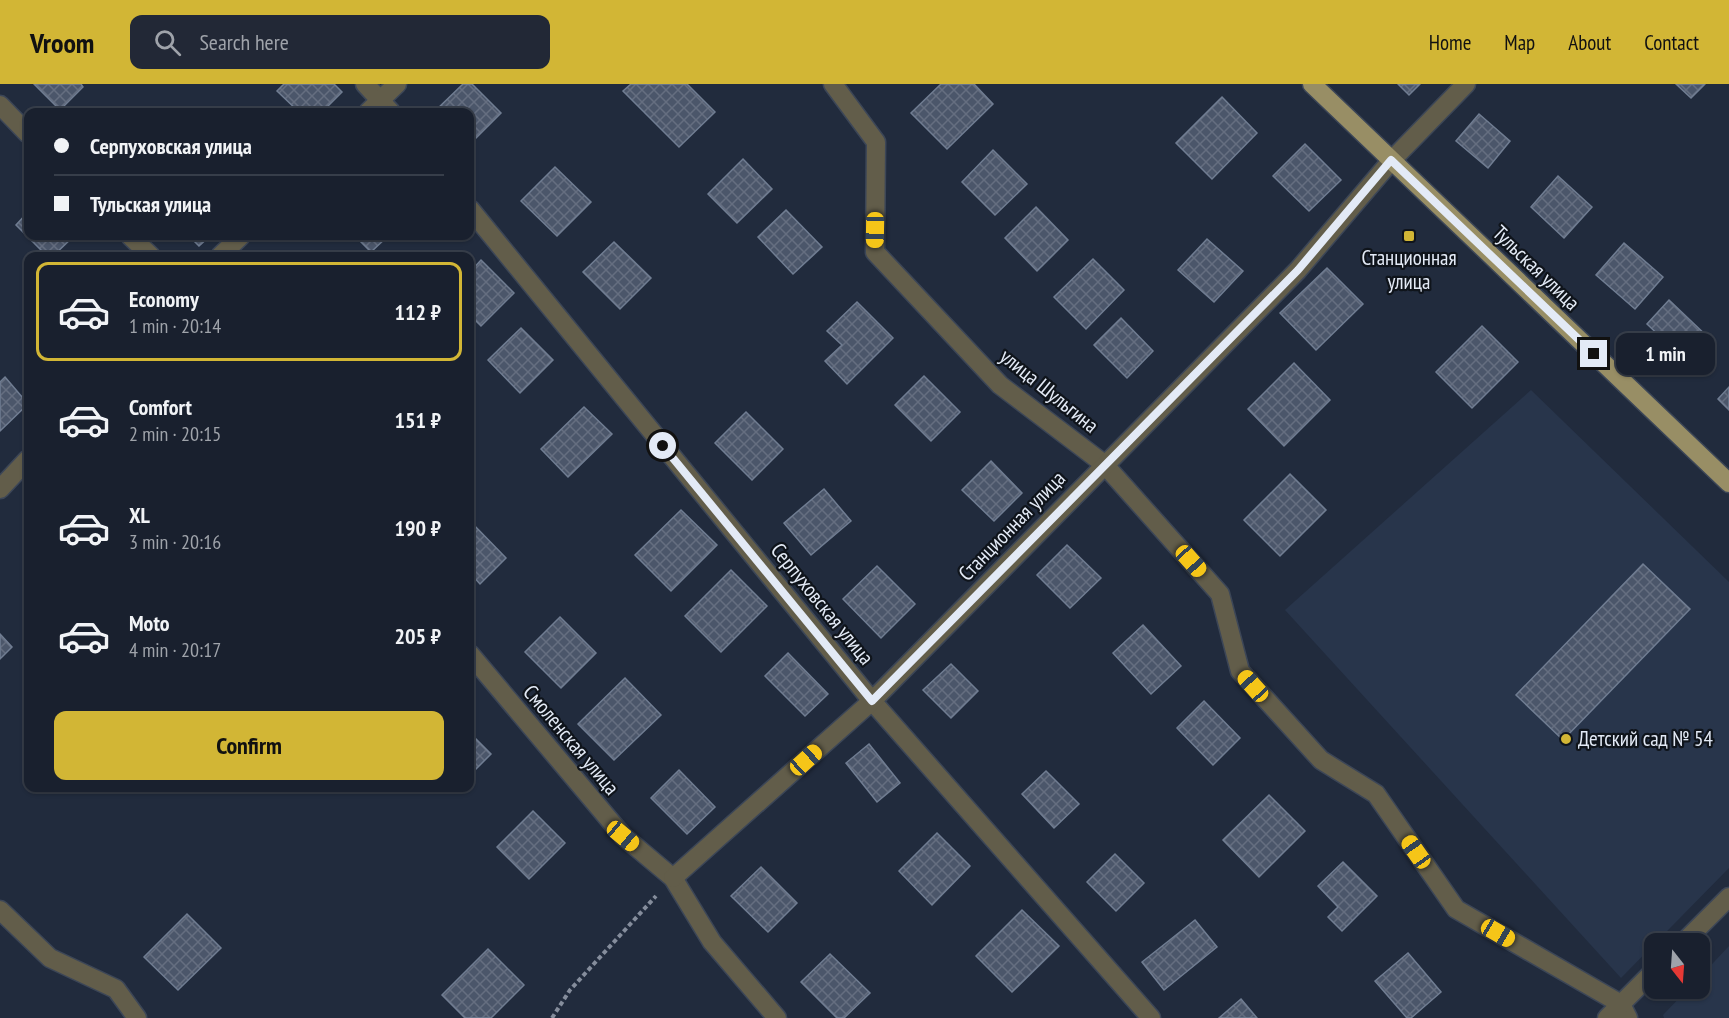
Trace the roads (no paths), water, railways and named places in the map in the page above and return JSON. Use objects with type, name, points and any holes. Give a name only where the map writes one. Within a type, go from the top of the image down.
[{"type":"main road","name":"Тульская улица","points":[[1312,84],[1729,483]]},
{"type":"street","points":[[365,84],[380,108],[397,84]]},
{"type":"street","name":"улица Шульгина","points":[[833,84],[876,142],[874,252],[1000,385],[1104,464],[1220,594],[1240,671],[1321,760],[1376,794],[1456,909],[1624,1011]]},
{"type":"street","name":"Станционная улица","points":[[673,878],[872,701],[1298,270],[1391,160],[1466,84]]},
{"type":"street","points":[[0,105],[24,130]]},
{"type":"street","name":"Серпуховская улица","points":[[474,214],[872,701],[1151,1018]]},
{"type":"street","points":[[134,240],[147,252]]},
{"type":"street","points":[[224,252],[238,240]]},
{"type":"street","points":[[0,489],[24,463]]},
{"type":"street","name":"Смоленская улица","points":[[474,659],[623,836],[673,878],[712,942],[777,1018]]},
{"type":"street","points":[[1693,933],[1729,897]]},
{"type":"street","points":[[0,910],[50,958],[116,989],[137,1018]]},
{"type":"street","points":[[1606,1018],[1624,1011],[1644,984]]},
{"type":"place","name":"Станционная улица","points":[[1409,236]]},
{"type":"place","name":"Детский сад № 54","points":[[1566,739]]}]
